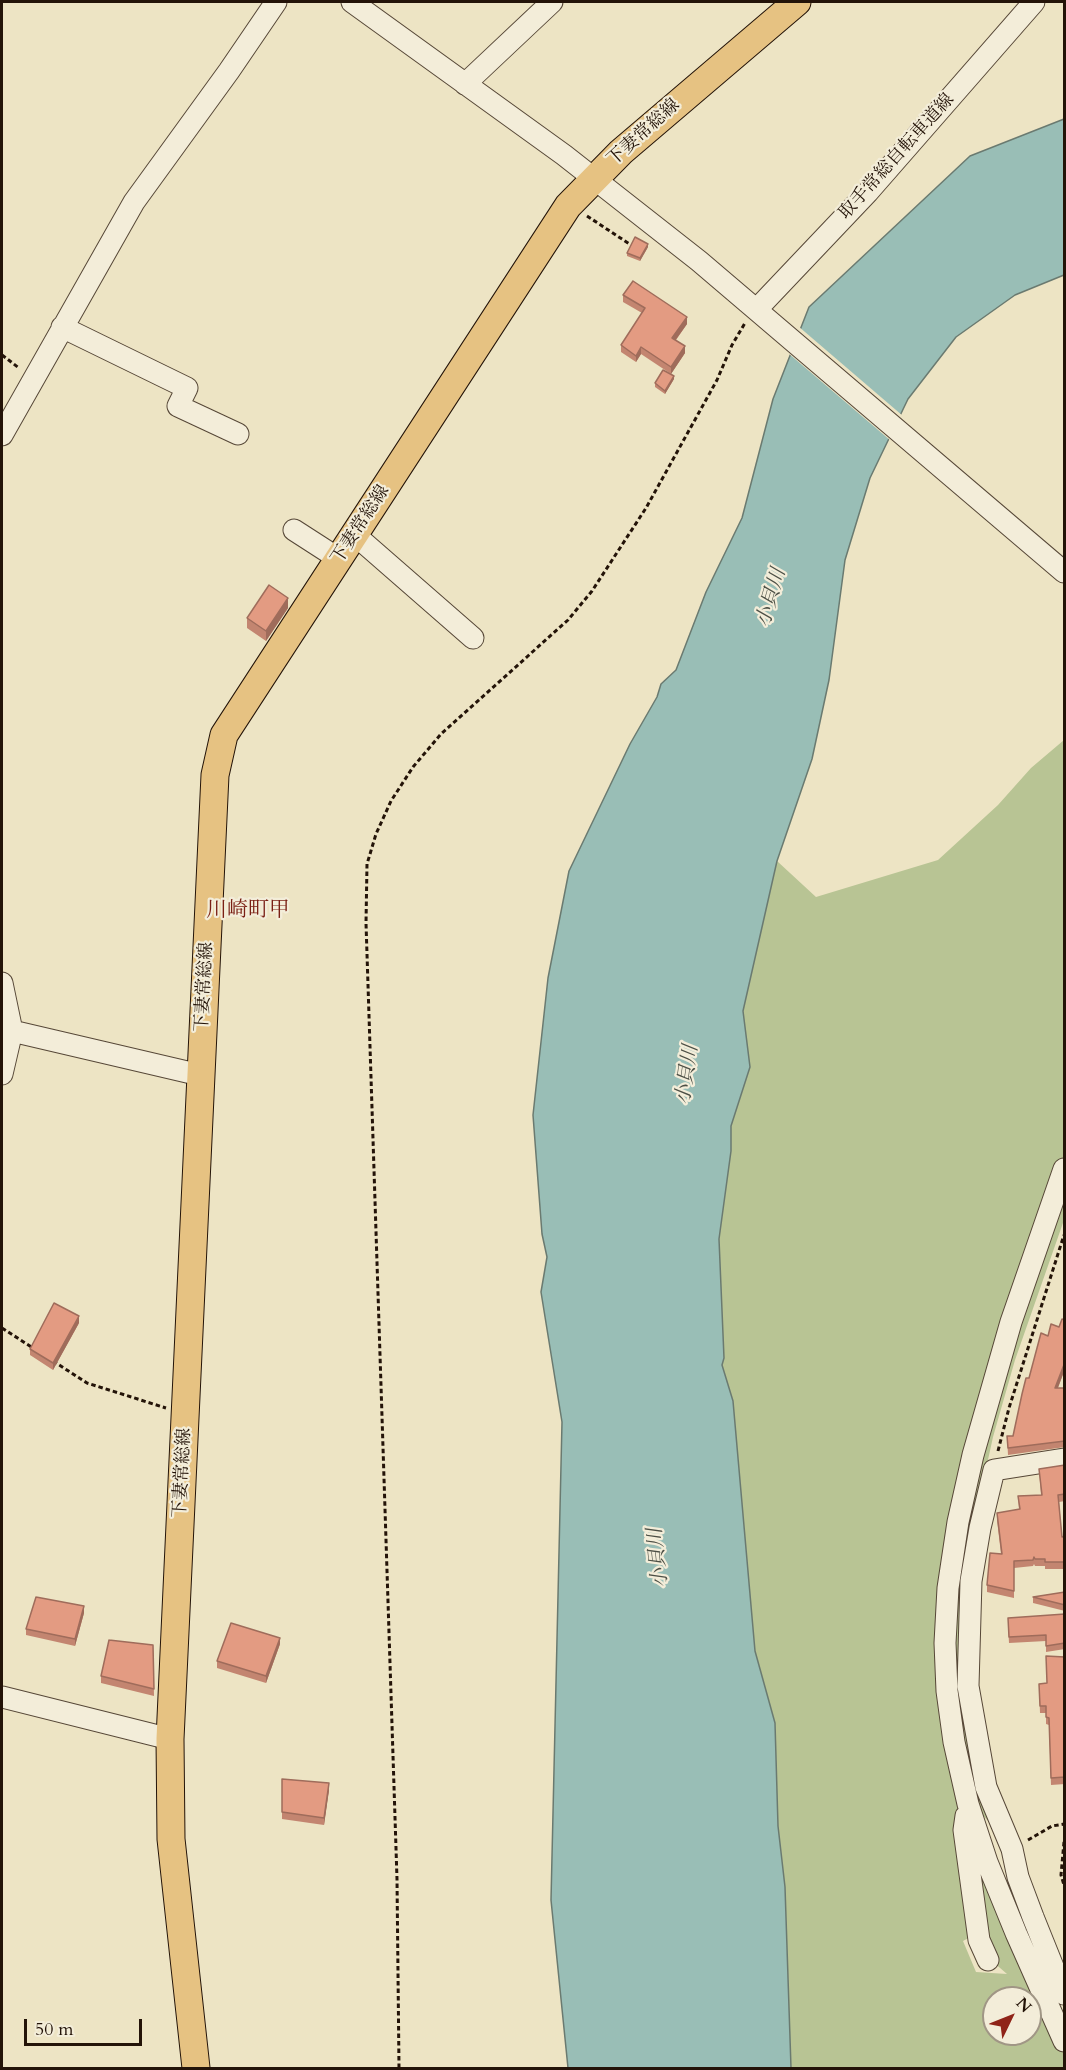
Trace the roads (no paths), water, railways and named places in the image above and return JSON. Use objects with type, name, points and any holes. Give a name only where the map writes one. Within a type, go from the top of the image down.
[{"type":"main road","name":"下妻常総線","points":[[196,2068],[171,1839],[170,1739],[214,776],[224,735],[569,205],[594,178],[688,93],[797,2]]},
{"type":"street","points":[[2,435],[134,202],[276,2]]},
{"type":"street","points":[[352,2],[594,178],[764,314],[1065,572]]},
{"type":"street","points":[[465,84],[552,2]]},
{"type":"street","name":"取手常総自転車道線","points":[[764,314],[1034,2]]},
{"type":"street","points":[[62,327],[187,388],[178,406],[238,434]]},
{"type":"street","points":[[294,530],[339,559]]},
{"type":"street","points":[[355,535],[474,638]]},
{"type":"street","points":[[2,983],[7,1029],[2,1074]]},
{"type":"street","points":[[7,1029],[200,1075]]},
{"type":"street","points":[[1065,1169],[1011,1322],[973,1455],[958,1522],[948,1588],[945,1644],[947,1691],[954,1742],[968,1804],[987,1862],[1065,2041]]},
{"type":"street","points":[[1065,1459],[993,1470],[971,1581],[968,1686],[986,1787],[1012,1849],[1017,1872],[1033,1917],[1065,1994]]},
{"type":"street","points":[[2,1697],[170,1739]]},
{"type":"street","points":[[968,1804],[984,1821],[1017,1872]]},
{"type":"street","points":[[968,1804],[964,1830],[979,1940],[988,1960]]},
{"type":"water","name":"小貝川","points":[[1064,119],[1064,275],[1015,295],[956,337],[908,399],[870,478],[845,560],[829,680],[812,759],[777,861],[743,1011],[750,1067],[731,1126],[731,1151],[719,1239],[724,1358],[722,1365],[733,1401],[755,1651],[775,1723],[778,1826],[785,1887],[791,2068],[568,2068],[551,1900],[562,1422],[541,1292],[547,1257],[542,1234],[533,1115],[548,978],[569,871],[630,744],[657,697],[661,684],[676,670],[706,592],[742,518],[773,399],[809,307],[970,156]]},
{"type":"district","name":"川崎町甲","points":[[248,911]]}]
